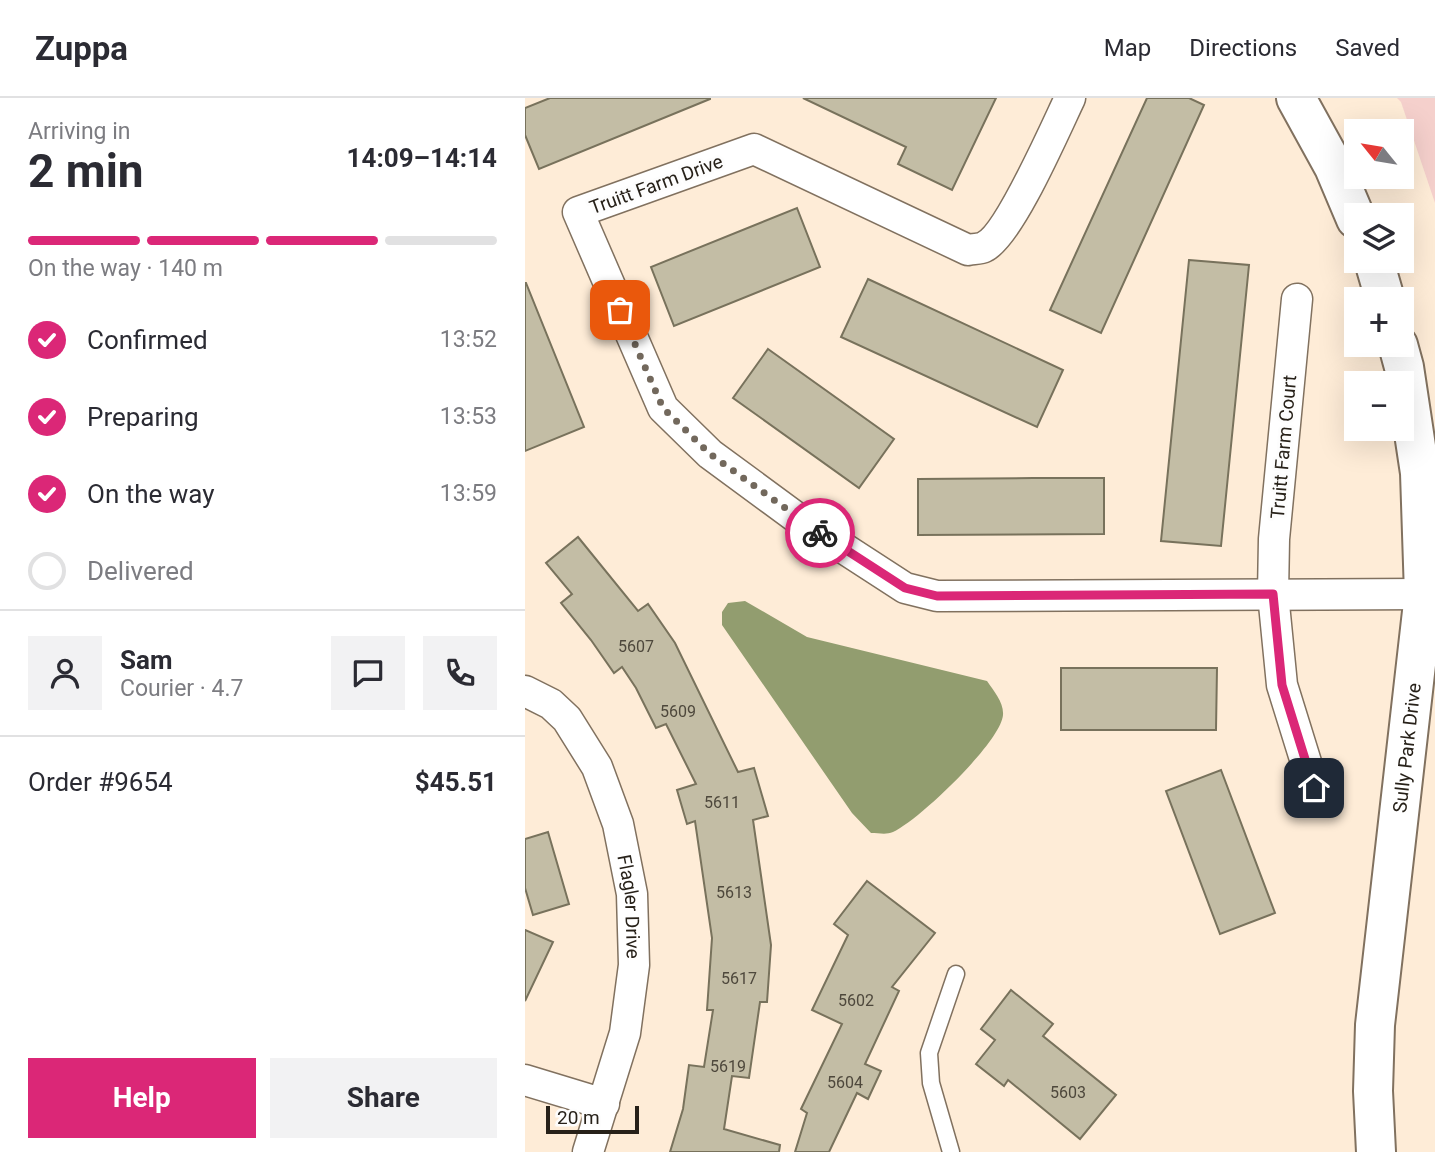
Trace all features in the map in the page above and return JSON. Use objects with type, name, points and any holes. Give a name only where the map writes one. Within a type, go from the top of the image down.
[{"type":"street","name":"Truitt Farm Drive","points":[[1070,98],[1019,203],[1002,232],[984,247],[968,250],[754,149],[578,212],[663,408],[720,463],[797,518],[905,588],[937,596],[1424,594]]},
{"type":"street","points":[[1296,98],[1334,167],[1349,203]]},
{"type":"street","name":"Truitt Farm Court","points":[[1297,299],[1274,539],[1273,594],[1282,685],[1314,788]]},
{"type":"street","name":"Sully Park Drive","points":[[1376,1152],[1373,1091],[1375,1025],[1424,594],[1420,474],[1401,357]]},
{"type":"street","name":"Flagler Drive","points":[[525,691],[551,704],[567,719],[597,767],[618,824],[632,894],[634,965],[625,1033],[588,1152]]},
{"type":"street","points":[[525,1080],[604,1104]]},
{"type":"lane","points":[[951,1152],[931,1083],[929,1053],[955,974]]},
{"type":"shaded area","points":[[1397,98],[1435,98],[1435,203],[1414,141],[1414,119],[1407,119]]},
{"type":"shaded area","points":[[745,601],[807,637],[987,681],[1002,706],[1003,715],[999,727],[957,780],[920,813],[893,832],[871,833],[852,813],[722,625],[722,612],[728,603]]},
{"type":"building","points":[[550,98],[710,99],[539,169],[525,135],[525,108]]},
{"type":"building","points":[[803,98],[996,98],[952,190],[898,164],[906,147]]},
{"type":"building","points":[[1147,98],[1189,98],[1204,105],[1101,333],[1050,310]]},
{"type":"building","points":[[797,208],[820,267],[674,326],[651,267]]},
{"type":"building","points":[[1189,260],[1249,265],[1221,546],[1161,541]]},
{"type":"building","points":[[868,279],[1063,370],[1037,427],[841,337]]},
{"type":"building","points":[[525,283],[584,427],[525,451]]},
{"type":"building","points":[[768,349],[894,439],[859,488],[733,398]]},
{"type":"building","points":[[1104,478],[1104,534],[918,535],[918,479]]},
{"type":"building","points":[[578,537],[638,611],[648,604],[675,643],[738,772],[754,768],[768,816],[753,820],[771,945],[767,1002],[760,1002],[749,1078],[732,1076],[724,1129],[780,1145],[779,1152],[670,1152],[683,1109],[689,1065],[704,1067],[713,1010],[707,1010],[712,938],[695,821],[687,824],[677,790],[696,784],[666,724],[656,728],[622,667],[614,673],[561,603],[572,594],[546,563]]},
{"type":"building","points":[[1061,668],[1217,668],[1216,730],[1061,730]]},
{"type":"building","points":[[1221,770],[1275,913],[1220,934],[1166,791]]},
{"type":"building","points":[[548,832],[569,904],[533,915],[525,888],[525,839]]},
{"type":"building","points":[[867,881],[935,933],[892,987],[899,991],[865,1064],[881,1071],[868,1099],[857,1093],[829,1152],[795,1152],[807,1113],[801,1109],[842,1024],[812,1010],[848,935],[834,924]]},
{"type":"building","points":[[525,930],[553,942],[525,1001]]},
{"type":"building","points":[[1011,990],[1053,1024],[1043,1036],[1116,1095],[1080,1139],[1008,1080],[1004,1086],[976,1064],[995,1040],[981,1029]]},
{"type":"way so far","points":[[620,310],[663,408],[710,454],[820,533]]},
{"type":"route","points":[[820,533],[905,588],[937,596],[1273,594],[1282,685],[1314,788]]}]
